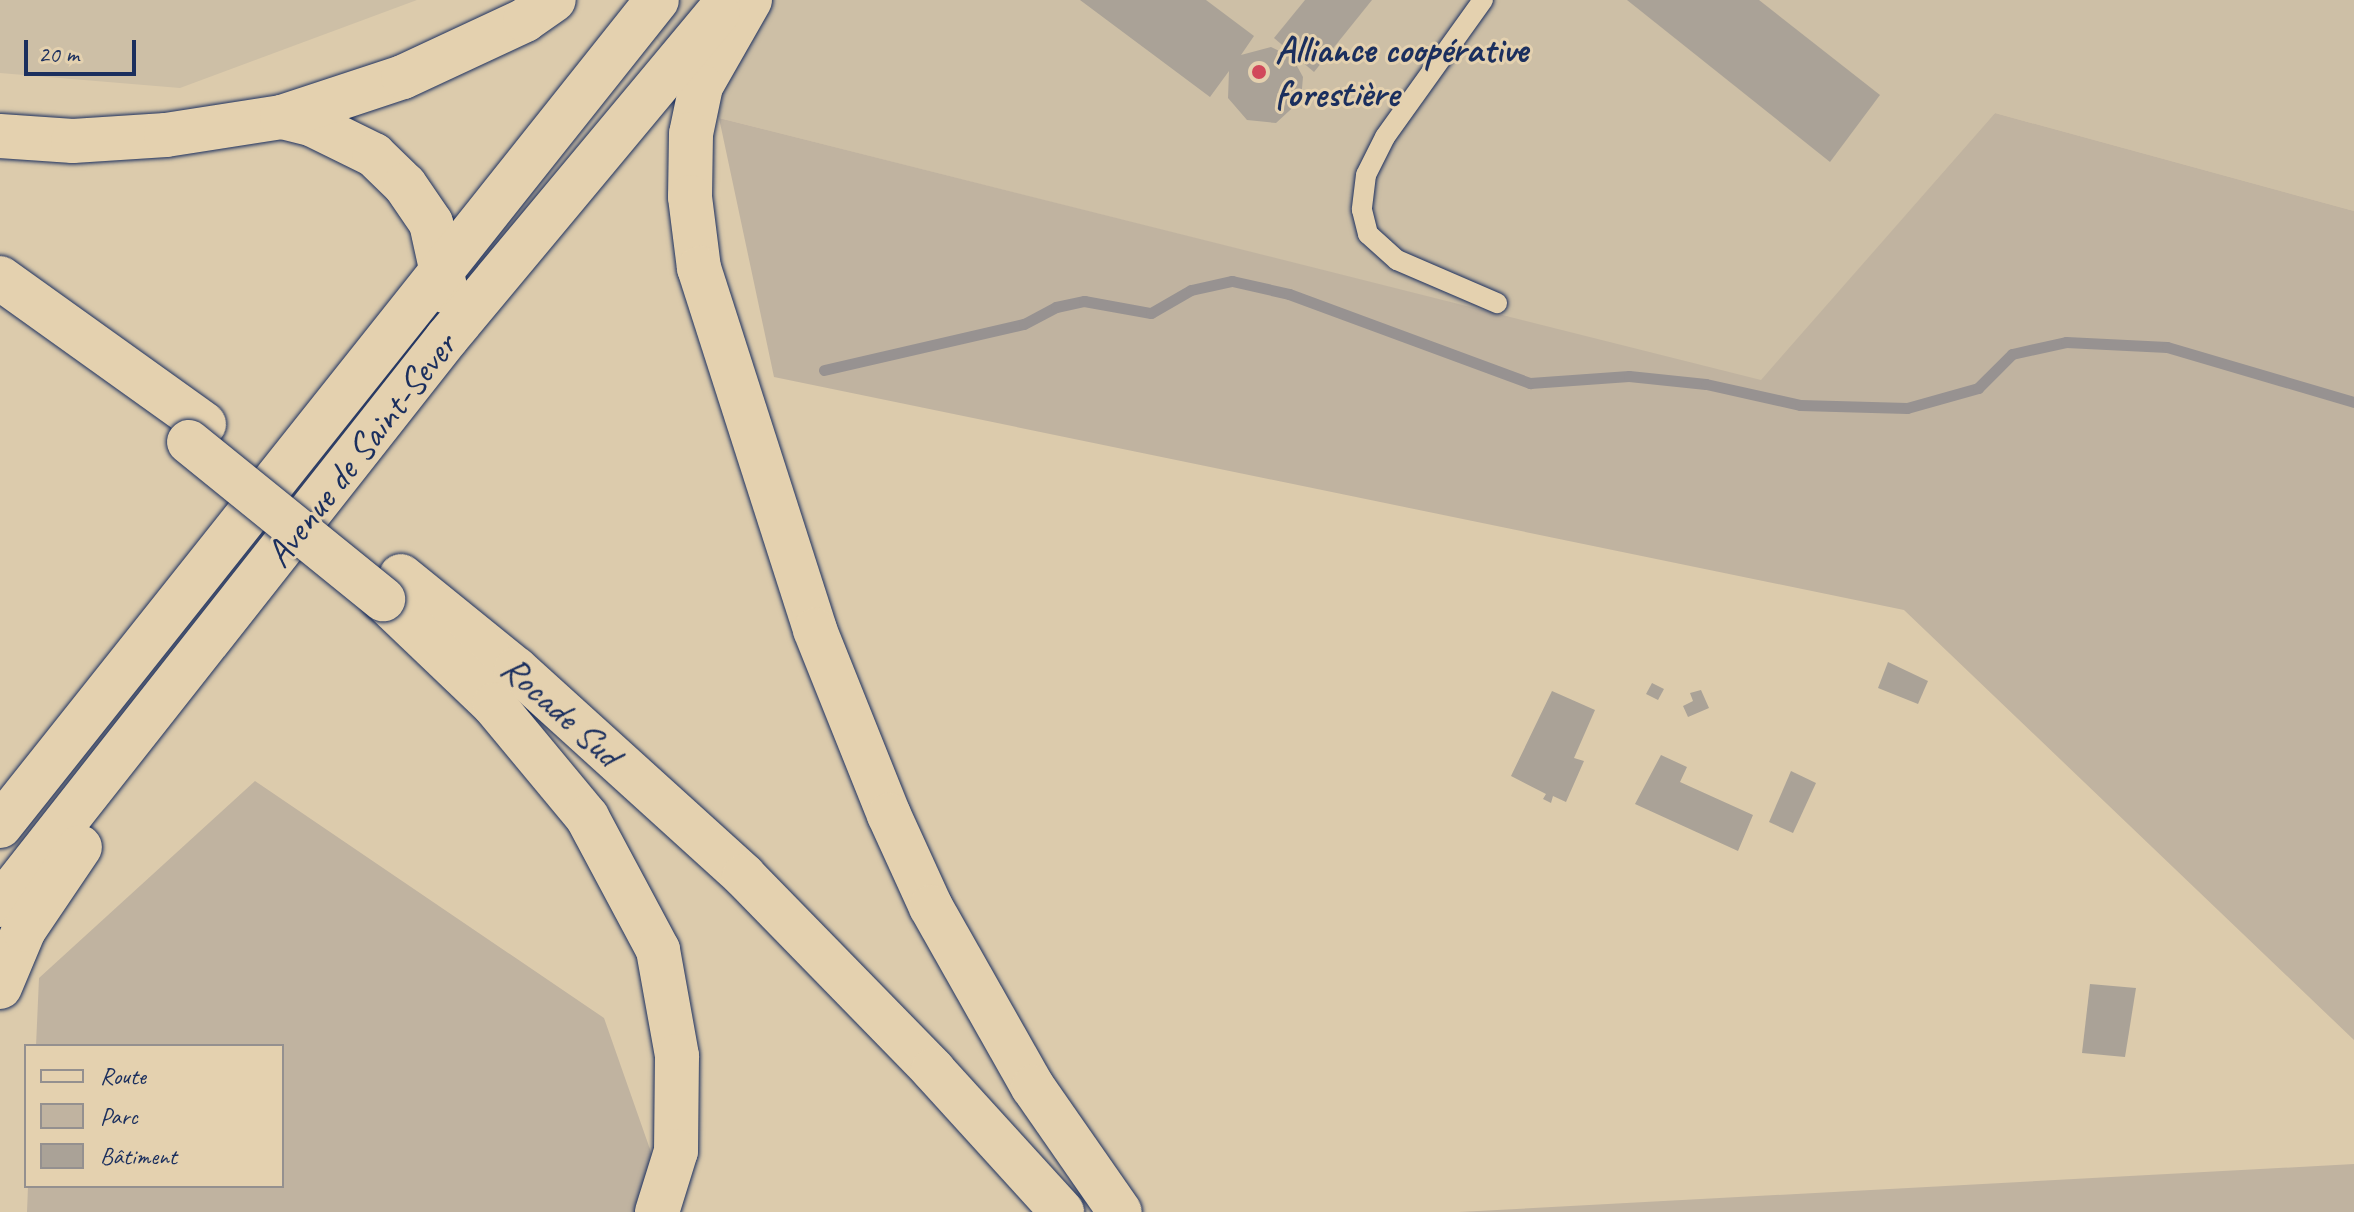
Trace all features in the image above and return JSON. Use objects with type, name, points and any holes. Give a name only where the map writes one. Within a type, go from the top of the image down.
[{"type":"main road","points":[[0,136],[73,141],[166,135],[282,117],[403,77],[554,0]]},
{"type":"main road","name":"Avenue de Saint-Sever","points":[[0,826],[445,271],[657,0]]},
{"type":"main road","name":"Avenue de Saint-Sever","points":[[0,905],[248,597],[447,338],[729,0]]},
{"type":"main road","points":[[750,0],[701,86],[691,134],[690,197],[699,268],[815,630],[889,815],[931,907],[1033,1087],[1120,1212]]},
{"type":"main road","points":[[282,117],[313,125],[374,155],[395,175],[431,223],[445,271],[447,338]]},
{"type":"main road","name":"Rocade Sud","points":[[0,278],[392,588],[516,669],[744,876],[933,1070],[1062,1212]]},
{"type":"main road","points":[[0,297],[196,433]]},
{"type":"main road","points":[[392,588],[587,817],[658,950],[677,1056],[676,1151],[657,1212]]},
{"type":"main road","points":[[0,987],[24,930],[248,597]]},
{"type":"lane","points":[[1483,0],[1385,137],[1366,175],[1362,210],[1368,234],[1397,260],[1497,303]]},
{"type":"shaded area","points":[[0,0],[417,0],[180,88],[0,73]]},
{"type":"shaded area","points":[[626,0],[2354,0],[2354,211],[1995,113],[1761,381],[719,118]]},
{"type":"green space","points":[[1995,113],[2354,211],[2354,1040],[1904,610],[774,377],[719,118],[1761,380]]},
{"type":"green space","points":[[255,781],[604,1018],[672,1212],[27,1212],[28,1188],[284,1188],[284,1044],[36,1044],[39,978]]},
{"type":"green space","points":[[2354,1164],[2354,1212],[1459,1212]]},
{"type":"building","points":[[1080,0],[1206,0],[1254,36],[1241,55],[1271,47],[1292,57],[1303,77],[1301,100],[1276,123],[1247,120],[1228,98],[1229,71],[1210,97]]},
{"type":"building","points":[[1305,0],[1372,0],[1314,72],[1274,38]]},
{"type":"building","points":[[1627,0],[1759,0],[1880,95],[1830,162]]},
{"type":"building","points":[[1888,662],[1928,681],[1918,704],[1878,688]]},
{"type":"building","points":[[1652,683],[1664,689],[1658,700],[1646,694]]},
{"type":"building","points":[[1701,690],[1709,708],[1688,717],[1683,706],[1693,701],[1690,693]]},
{"type":"building","points":[[1552,691],[1595,710],[1574,758],[1584,761],[1566,802],[1553,796],[1551,803],[1543,799],[1546,794],[1511,776]]},
{"type":"building","points":[[1661,755],[1687,767],[1680,782],[1753,815],[1738,851],[1635,804]]},
{"type":"building","points":[[1791,771],[1816,783],[1793,833],[1769,822]]},
{"type":"building","points":[[2090,984],[2136,988],[2125,1057],[2082,1053]]},
{"type":"waterway","points":[[824,370],[1024,324],[1056,307],[1084,301],[1151,313],[1191,290],[1232,281],[1289,294],[1530,383],[1629,376],[1706,384],[1800,405],[1907,408],[1978,388],[2012,354],[2066,342],[2167,347],[2354,402]]},
{"type":"place","name":"Alliance coopérative forestière","points":[[1259,72]]}]
